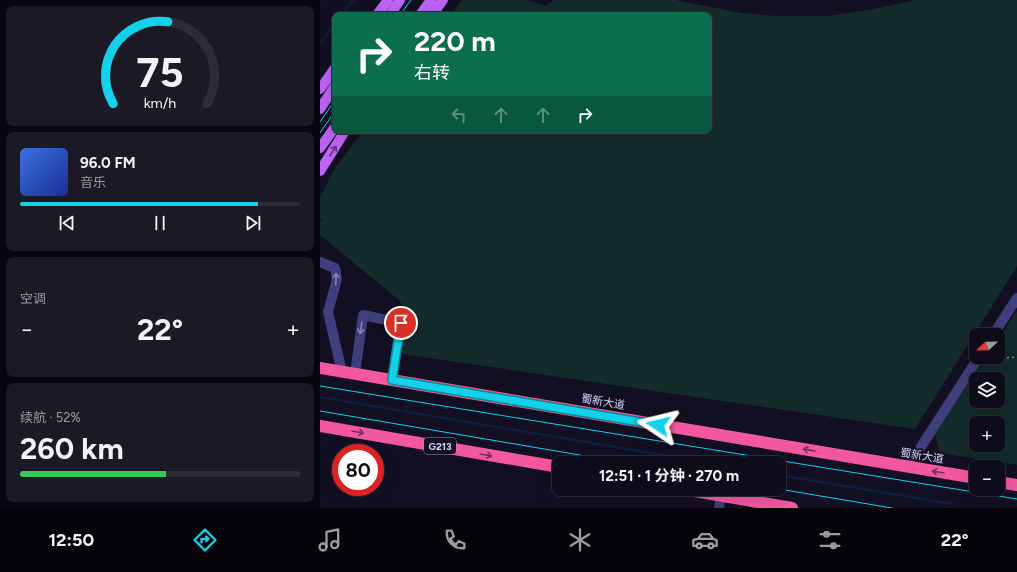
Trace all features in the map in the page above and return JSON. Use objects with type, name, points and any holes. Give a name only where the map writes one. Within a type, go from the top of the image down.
[{"type":"highway","name":"蜀新大道","points":[[320,368],[969,477]]},
{"type":"highway","name":"G213","points":[[320,426],[552,466]]},
{"type":"highway","points":[[1005,483],[1015,485]]},
{"type":"highway","points":[[721,496],[792,508]]},
{"type":"main road","points":[[379,12],[388,0]]},
{"type":"main road","points":[[392,12],[400,0]]},
{"type":"main road","points":[[422,12],[431,0]]},
{"type":"main road","points":[[434,12],[443,0]]},
{"type":"main road","points":[[320,89],[332,72]]},
{"type":"main road","points":[[320,109],[332,91]]},
{"type":"main road","points":[[320,148],[332,131]]},
{"type":"main road","points":[[320,171],[344,134]]},
{"type":"street","points":[[320,262],[335,268],[337,280],[328,312],[342,372]]},
{"type":"street","points":[[998,328],[1017,298]]},
{"type":"street","points":[[355,374],[363,315],[401,323],[392,380]]},
{"type":"street","points":[[908,467],[974,364]]},
{"type":"street","points":[[719,508],[721,496]]},
{"type":"path","points":[[1005,357],[1017,357]]},
{"type":"green space","points":[[462,0],[527,0],[546,6],[554,0],[675,0],[741,13],[776,16],[828,16],[874,9],[916,0],[1017,0],[1017,266],[978,328],[969,328],[969,343],[915,429],[402,354],[406,329],[405,310],[399,300],[320,235],[320,198],[333,171],[361,134],[712,134],[712,12],[453,12]]},
{"type":"green space","points":[[1017,311],[1017,465],[1005,463],[1005,460],[985,460],[940,453],[935,434],[969,383],[969,408],[1005,408],[1005,372],[976,372],[981,364],[1005,364],[1005,329]]},
{"type":"waterway","points":[[344,12],[353,0]]},
{"type":"waterway","points":[[320,44],[332,28]]},
{"type":"waterway","points":[[320,397],[669,456]]},
{"type":"waterway","points":[[406,412],[407,407]]},
{"type":"waterway","points":[[786,476],[952,504]]},
{"type":"tram line","points":[[402,12],[411,0]]},
{"type":"tram line","points":[[320,122],[332,104]]},
{"type":"tram line","points":[[320,133],[332,115]]},
{"type":"tram line","points":[[320,386],[1017,499]]},
{"type":"tram line","points":[[320,411],[586,456]]},
{"type":"tram line","points":[[786,490],[892,508]]},
{"type":"route","points":[[401,323],[392,380],[658,425]]}]
